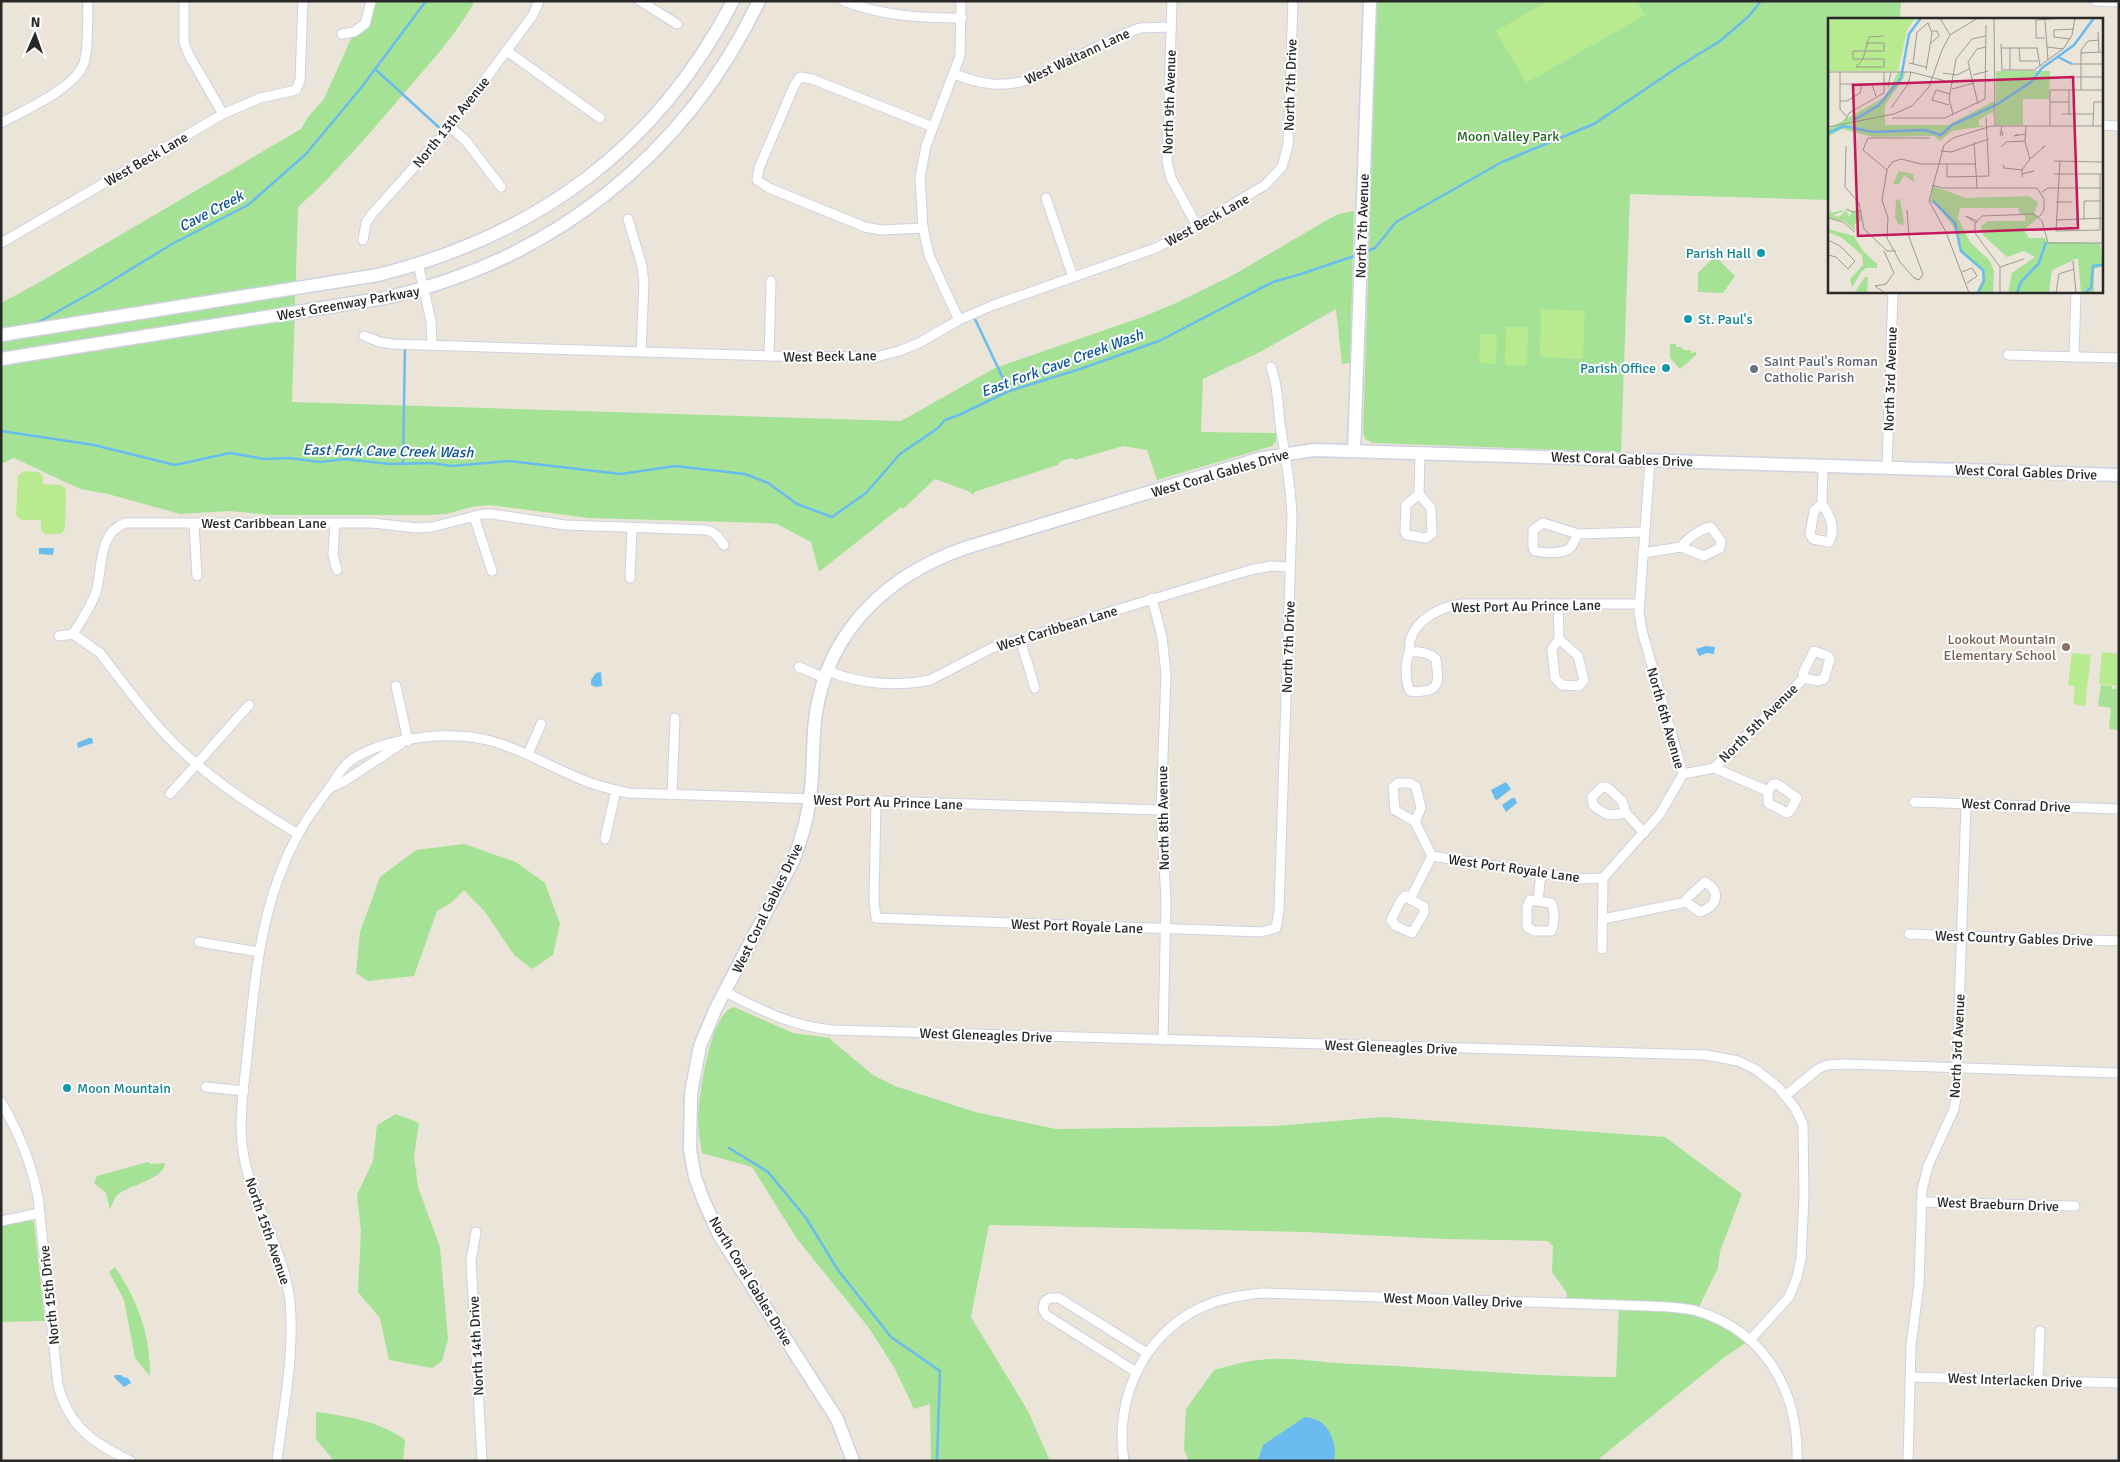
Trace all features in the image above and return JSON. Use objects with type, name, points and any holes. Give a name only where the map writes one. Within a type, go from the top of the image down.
[{"type":"street","points":[[1,123],[62,88],[79,72],[85,61],[88,1]]},
{"type":"street","points":[[184,1],[184,43],[223,114]]},
{"type":"street","name":"West Beck Lane","points":[[1,243],[223,114],[254,100],[296,90],[300,80],[303,1]]},
{"type":"street","points":[[342,34],[354,32],[366,24],[371,1]]},
{"type":"street","name":"North 13th Avenue","points":[[363,240],[366,223],[372,214],[450,127],[533,15],[540,1]]},
{"type":"street","points":[[640,1],[677,24]]},
{"type":"street","name":"West Greenway Parkway","points":[[1,335],[378,275],[459,250],[518,223],[547,206],[586,180],[628,144],[672,96],[698,62],[732,1]]},
{"type":"street","name":"West Greenway Parkway","points":[[1,359],[326,308],[424,289],[471,271],[528,245],[559,228],[598,201],[634,172],[659,148],[700,100],[736,46],[759,1]]},
{"type":"street","points":[[844,1],[883,13],[933,18],[962,18]]},
{"type":"street","points":[[959,320],[934,269],[925,241],[921,167],[933,127],[955,74],[960,56],[961,1]]},
{"type":"street","name":"North 9th Avenue","points":[[1172,1],[1168,171],[1175,187],[1198,226]]},
{"type":"street","name":"North 7th Drive","points":[[1282,167],[1288,145],[1293,1]]},
{"type":"street","name":"North 7th Avenue","points":[[1354,451],[1370,1]]},
{"type":"street","points":[[2096,1],[2119,2]]},
{"type":"street","name":"West Waltann Lane","points":[[955,74],[988,85],[1016,84],[1031,79],[1132,31],[1152,26],[1171,27]]},
{"type":"street","points":[[507,51],[600,118]]},
{"type":"street","points":[[923,228],[881,230],[865,227],[768,188],[757,180],[759,168],[800,76],[933,127]]},
{"type":"street","points":[[2102,126],[2119,126]]},
{"type":"street","points":[[450,127],[466,141],[501,187]]},
{"type":"street","name":"West Beck Lane","points":[[364,336],[386,343],[432,345],[769,356],[876,357],[899,352],[990,306],[1141,254],[1198,226],[1265,186],[1282,167]]},
{"type":"street","points":[[1046,198],[1073,277]]},
{"type":"street","points":[[628,219],[642,266],[644,284],[641,352]]},
{"type":"street","points":[[418,264],[431,320],[432,345]]},
{"type":"street","points":[[769,356],[771,281]]},
{"type":"street","name":"North 3rd Avenue","points":[[1887,467],[1893,292]]},
{"type":"street","points":[[2074,357],[2076,292]]},
{"type":"street","points":[[2008,355],[2119,358]]},
{"type":"street","name":"North 7th Drive","points":[[1271,367],[1276,382],[1291,502],[1279,890],[1276,928]]},
{"type":"street","name":"West Coral Gables Drive","points":[[706,1030],[793,861],[801,839],[810,800],[814,725],[826,674],[846,634],[869,605],[895,583],[933,560],[974,545],[1262,458],[1314,450],[2119,475]]},
{"type":"street","points":[[1419,494],[1406,505],[1404,532],[1408,535],[1426,538],[1432,534],[1432,508],[1419,494],[1420,453]]},
{"type":"street","name":"North 6th Avenue","points":[[1603,878],[1660,814],[1683,774],[1642,631],[1639,604],[1650,461]]},
{"type":"street","points":[[1822,504],[1823,465]]},
{"type":"street","name":"West Caribbean Lane","points":[[73,634],[92,602],[108,538],[117,526],[124,523],[372,523],[425,527],[492,514],[565,525],[707,530],[712,531],[724,545]]},
{"type":"street","points":[[474,516],[492,571]]},
{"type":"street","name":"West Caribbean Lane","points":[[194,522],[196,576]]},
{"type":"street","name":"West Caribbean Lane","points":[[335,523],[333,555],[337,570]]},
{"type":"street","points":[[1578,534],[1571,547],[1566,551],[1541,552],[1535,551],[1533,547],[1533,530],[1543,523],[1578,534],[1644,532]]},
{"type":"street","points":[[630,578],[632,528]]},
{"type":"street","points":[[1643,553],[1681,547]]},
{"type":"street","name":"West Caribbean Lane","points":[[826,674],[866,682],[920,682],[930,680],[992,648],[1020,639],[1260,567],[1290,567]]},
{"type":"street","name":"North 8th Avenue","points":[[1152,598],[1162,636],[1166,674],[1160,810],[1166,900],[1163,1040]]},
{"type":"street","name":"West Port Au Prince Lane","points":[[1409,652],[1429,654],[1436,659],[1437,683],[1431,691],[1410,691],[1406,658],[1409,652],[1410,641],[1423,620],[1444,608],[1461,604],[1639,604]]},
{"type":"street","points":[[1558,604],[1559,639],[1552,649],[1555,678],[1562,685],[1579,686],[1584,680],[1580,660],[1559,639]]},
{"type":"street","points":[[60,636],[73,634],[100,652],[164,734],[196,765],[246,803],[298,834]]},
{"type":"street","points":[[1020,639],[1035,688]]},
{"type":"street","points":[[799,667],[826,674]]},
{"type":"street","name":"North 5th Avenue","points":[[1683,774],[1714,768],[1804,678]]},
{"type":"street","points":[[396,686],[408,741]]},
{"type":"street","points":[[170,794],[249,705]]},
{"type":"street","points":[[672,794],[676,718]]},
{"type":"street","points":[[528,754],[541,724]]},
{"type":"street","name":"West Port Au Prince Lane","points":[[298,834],[330,788],[337,773],[352,759],[381,746],[440,736],[460,736],[495,742],[528,754],[589,783],[628,793],[1160,810]]},
{"type":"street","name":"West Port Au Prince Lane","points":[[330,788],[344,782],[408,741]]},
{"type":"street","points":[[1714,768],[1768,792]]},
{"type":"street","name":"West Port Royale Lane","points":[[1415,822],[1421,808],[1416,787],[1410,783],[1398,783],[1393,787],[1395,810],[1415,822],[1432,856],[1580,879],[1603,878]]},
{"type":"street","points":[[605,839],[616,790]]},
{"type":"street","name":"West Port Royale Lane","points":[[876,802],[874,901],[876,918],[1261,932],[1276,928]]},
{"type":"street","name":"West Conrad Drive","points":[[1914,802],[2119,809]]},
{"type":"street","name":"North 3rd Avenue","points":[[1908,1461],[1911,1346],[1919,1284],[1921,1202],[1928,1166],[1954,1109],[1956,1098],[1966,804]]},
{"type":"street","points":[[1626,813],[1644,833]]},
{"type":"street","name":"North 15th Avenue","points":[[277,1461],[291,1351],[292,1324],[290,1299],[287,1282],[248,1175],[242,1136],[244,1091],[259,952],[270,904],[298,834]]},
{"type":"street","points":[[1410,899],[1432,856]]},
{"type":"street","points":[[1538,900],[1541,873]]},
{"type":"street","points":[[1602,949],[1604,919],[1603,878]]},
{"type":"street","points":[[1604,919],[1686,902]]},
{"type":"street","name":"West Country Gables Drive","points":[[1909,934],[2119,941]]},
{"type":"street","points":[[199,942],[259,952]]},
{"type":"street","name":"West Gleneagles Drive","points":[[725,992],[777,1018],[812,1028],[1706,1055],[1738,1061],[1754,1069],[1779,1088],[1794,1108],[1803,1125],[1805,1164],[1801,1259],[1797,1277],[1788,1297],[1750,1340]]},
{"type":"street","name":"North Coral Gables Drive","points":[[706,1030],[694,1071],[689,1115],[690,1150],[703,1199],[725,1244],[837,1419],[853,1461]]},
{"type":"street","points":[[1784,1096],[1818,1069],[1827,1065],[1846,1064],[2119,1073]]},
{"type":"street","points":[[206,1087],[244,1091]]},
{"type":"street","name":"North 15th Drive","points":[[1,1102],[18,1132],[28,1157],[38,1197],[61,1396],[72,1418],[84,1433],[102,1446],[131,1461]]},
{"type":"street","name":"West Braeburn Drive","points":[[1921,1202],[2075,1206]]},
{"type":"street","points":[[1,1222],[40,1213]]},
{"type":"street","name":"North 14th Drive","points":[[476,1232],[471,1261],[482,1461]]},
{"type":"street","name":"West Moon Valley Drive","points":[[1124,1461],[1121,1430],[1124,1408],[1130,1386],[1147,1353],[1164,1334],[1197,1309],[1237,1296],[1262,1294],[1681,1308],[1697,1311],[1727,1324],[1750,1340],[1769,1361],[1788,1395],[1796,1423],[1796,1461]]},
{"type":"street","points":[[1136,1372],[1046,1316],[1043,1309],[1045,1301],[1050,1298],[1058,1298],[1147,1353]]},
{"type":"street","points":[[2038,1381],[2040,1331]]},
{"type":"street","name":"West Interlacken Drive","points":[[1910,1377],[2119,1383]]},
{"type":"green space","points":[[371,1],[475,1],[451,37],[424,70],[353,151],[298,207],[292,402],[901,421],[995,368],[1145,316],[1176,303],[1235,274],[1327,220],[1339,214],[1354,211],[1350,363],[1342,364],[1336,309],[1262,351],[1203,379],[1201,432],[1276,433],[1276,441],[1272,446],[1157,480],[1147,450],[1123,446],[1075,460],[1072,458],[1061,461],[1058,465],[974,492],[974,495],[935,479],[903,509],[901,507],[819,572],[811,542],[777,524],[589,518],[490,505],[472,507],[446,514],[429,515],[273,515],[228,511],[180,514],[108,494],[80,489],[14,458],[1,464],[1,303],[301,129],[308,117],[324,99],[354,32],[365,24]]},
{"type":"green space","name":"Moon Valley Park","points":[[1377,1],[1901,1],[1900,18],[1828,18],[1828,200],[1630,194],[1621,452],[1373,443],[1365,439],[1363,433]]},
{"type":"green space","points":[[1548,1],[1637,1],[1645,15],[1526,83],[1496,31]]},
{"type":"green space","points":[[1715,256],[1735,276],[1723,293],[1698,292],[1698,273]]},
{"type":"green space","points":[[1541,309],[1585,311],[1583,359],[1540,357]]},
{"type":"green space","points":[[1506,327],[1528,327],[1527,365],[1505,365]]},
{"type":"green space","points":[[1480,334],[1497,334],[1496,364],[1479,363]]},
{"type":"green space","points":[[1670,344],[1676,344],[1676,347],[1682,347],[1683,350],[1691,350],[1691,353],[1696,352],[1696,355],[1680,369],[1670,358]]},
{"type":"green space","points":[[23,471],[39,472],[43,477],[43,484],[62,485],[66,490],[65,529],[61,534],[45,534],[41,530],[41,520],[21,520],[16,515],[18,476]]},
{"type":"green space","points":[[2102,652],[2119,654],[2119,686],[2099,684]]},
{"type":"green space","points":[[2072,653],[2091,655],[2085,706],[2073,704],[2075,686],[2068,685]]},
{"type":"green space","points":[[2101,685],[2112,686],[2112,689],[2119,687],[2119,730],[2109,729],[2111,708],[2098,706]]},
{"type":"green space","points":[[464,844],[516,862],[545,883],[560,924],[553,955],[532,969],[514,955],[485,912],[464,890],[451,903],[437,911],[414,976],[368,981],[356,973],[360,932],[380,877],[416,850]]},
{"type":"green space","points":[[734,1007],[793,1033],[831,1038],[831,1040],[873,1075],[895,1086],[975,1112],[1056,1129],[1275,1126],[1383,1117],[1665,1137],[1742,1194],[1720,1251],[1718,1268],[1697,1311],[1750,1340],[1722,1359],[1600,1458],[1601,1461],[1189,1461],[1184,1450],[1186,1409],[1214,1370],[1246,1362],[1276,1359],[1517,1374],[1616,1377],[1619,1306],[1566,1304],[1567,1293],[1552,1272],[1553,1246],[1548,1241],[1444,1239],[1305,1232],[989,1225],[971,1317],[1028,1411],[1050,1461],[931,1461],[930,1404],[914,1409],[895,1369],[869,1328],[797,1239],[752,1167],[702,1153],[698,1118],[707,1056],[718,1023],[726,1012]]},
{"type":"green space","points":[[396,1114],[419,1123],[414,1156],[418,1187],[440,1247],[448,1339],[442,1361],[432,1368],[389,1360],[380,1318],[358,1292],[361,1231],[357,1195],[373,1161],[377,1125]]},
{"type":"green space","points":[[148,1162],[151,1164],[165,1163],[163,1169],[153,1178],[117,1195],[110,1210],[106,1193],[94,1183],[97,1176]]},
{"type":"green space","points":[[31,1220],[34,1222],[45,1321],[1,1322],[1,1225]]},
{"type":"green space","points":[[115,1267],[130,1292],[141,1318],[148,1347],[150,1376],[135,1358],[124,1300],[109,1272]]},
{"type":"green space","points":[[316,1412],[362,1420],[395,1434],[405,1440],[403,1461],[334,1461],[316,1439]]},
{"type":"water","points":[[39,548],[54,548],[53,555],[39,554]]},
{"type":"water","points":[[1706,646],[1715,647],[1714,654],[1707,653],[1699,656],[1696,649]]},
{"type":"water","points":[[601,672],[602,686],[596,687],[591,685],[591,680],[596,673]]},
{"type":"water","points":[[92,738],[93,743],[78,748],[77,743]]},
{"type":"water","points":[[1506,782],[1511,789],[1497,800],[1495,799],[1491,790]]},
{"type":"water","points":[[1515,798],[1517,803],[1506,812],[1502,805]]},
{"type":"water","points":[[115,1375],[128,1378],[131,1383],[124,1387],[114,1377]]},
{"type":"water","points":[[1305,1417],[1319,1421],[1328,1430],[1335,1448],[1334,1461],[1258,1460],[1263,1445]]},
{"type":"waterway","name":"Cave Creek","points":[[35,324],[100,288],[172,244],[248,205],[306,154],[361,88],[426,1]]},
{"type":"waterway","name":"East Fork Cave Creek Wash","points":[[1365,252],[1375,248],[1396,222],[1502,162],[1594,124],[1720,41],[1749,16],[1761,1]]},
{"type":"waterway","points":[[375,69],[444,132]]},
{"type":"waterway","name":"East Fork Cave Creek Wash","points":[[1,431],[94,445],[175,465],[230,453],[264,459],[289,458],[320,462],[345,459],[390,464],[431,463],[452,466],[509,461],[621,474],[675,466],[745,474],[768,483],[797,504],[832,517],[866,493],[900,454],[938,428],[945,420],[1009,391],[1080,369],[1159,341],[1273,282],[1357,255]]},
{"type":"waterway","points":[[974,317],[1009,391]]},
{"type":"waterway","points":[[403,464],[405,346]]},
{"type":"waterway","points":[[729,1148],[768,1172],[806,1218],[838,1270],[891,1337],[940,1371],[937,1461]]},
{"type":"place","name":"Parish Hall","points":[[1761,253]]},
{"type":"place","name":"St. Paul's","points":[[1688,319]]},
{"type":"place","name":"Parish Office","points":[[1666,368]]},
{"type":"place","name":"Saint Paul's Roman Catholic Parish","points":[[1754,369]]},
{"type":"place","name":"Lookout Mountain Elementary School","points":[[2066,647]]},
{"type":"place","name":"Moon Mountain","points":[[67,1088]]}]
